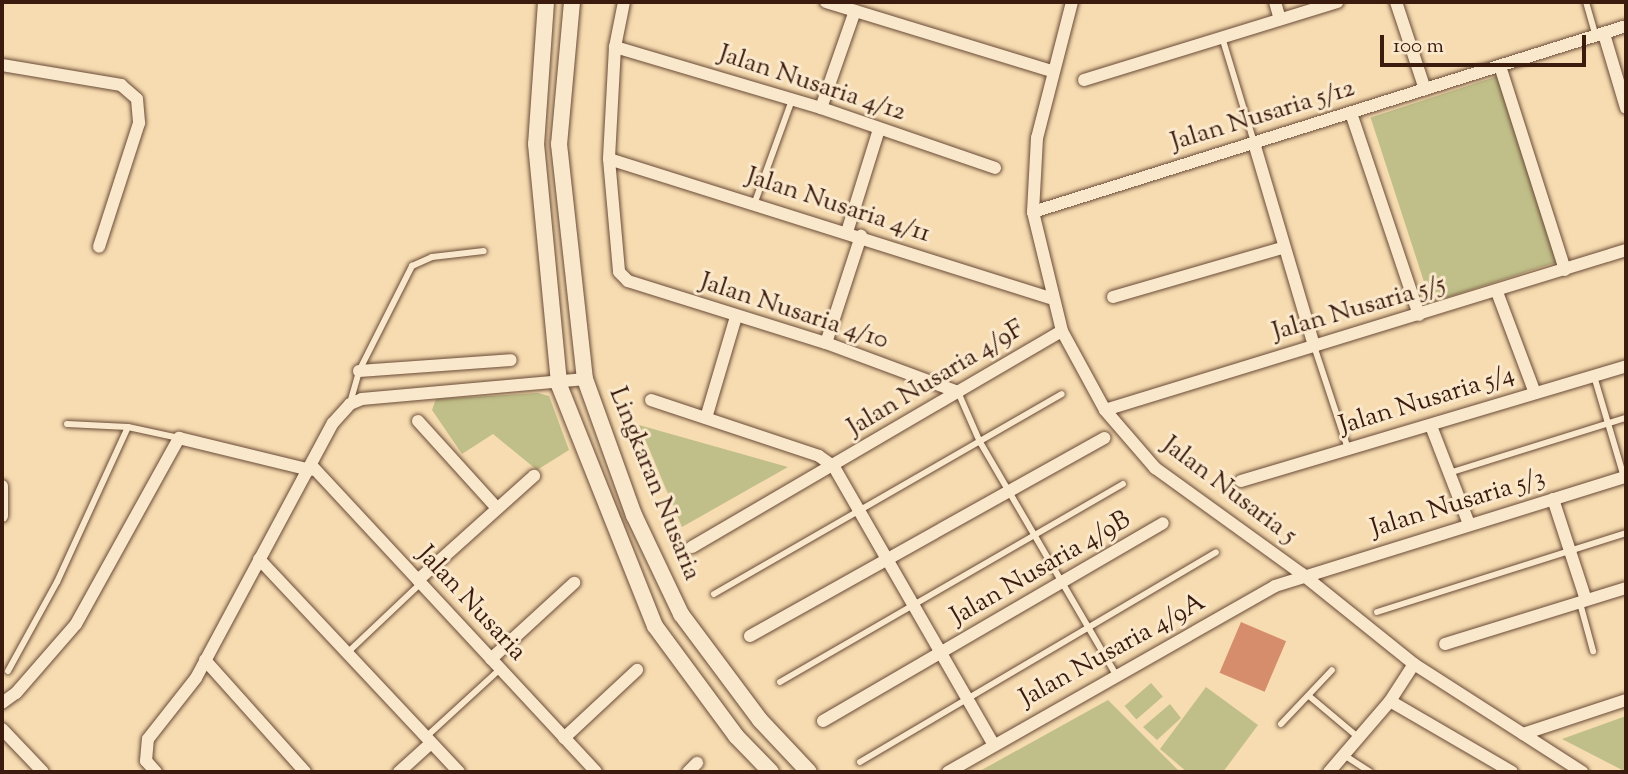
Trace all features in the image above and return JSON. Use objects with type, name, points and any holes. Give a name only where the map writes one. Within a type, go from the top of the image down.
[{"type":"main road","name":"Lingkaran Nusaria","points":[[546,2],[536,144],[559,385],[655,626],[736,736],[771,772]]},
{"type":"main road","name":"Lingkaran Nusaria","points":[[572,2],[559,144],[585,379],[634,516],[681,614],[760,720],[809,772]]},
{"type":"street","points":[[609,159],[615,47],[624,2]]},
{"type":"street","points":[[826,2],[1051,71]]},
{"type":"street","name":"Jalan Nusaria 5","points":[[1072,2],[1051,71],[1034,164],[1033,212],[1052,299],[1062,331],[1105,410],[1155,468],[1303,574],[1414,664],[1582,772]]},
{"type":"street","points":[[1275,2],[1280,19]]},
{"type":"street","points":[[1084,80],[1337,2]]},
{"type":"street","points":[[1396,2],[1425,89]]},
{"type":"street","points":[[821,108],[849,7]]},
{"type":"street","name":"Jalan Nusaria 5/12","points":[[1033,212],[1626,26]]},
{"type":"street","points":[[1600,35],[1626,108]]},
{"type":"street","name":"Jalan Nusaria 4/12","points":[[615,47],[821,108],[995,167]]},
{"type":"street","points":[[2,65],[121,85],[137,99],[139,123],[99,247]]},
{"type":"street","points":[[1500,66],[1564,270]]},
{"type":"street","points":[[1351,113],[1419,315]]},
{"type":"street","points":[[847,232],[879,129]]},
{"type":"street","points":[[1254,143],[1282,248],[1314,346]]},
{"type":"street","name":"Jalan Nusaria 4/11","points":[[609,159],[755,202],[1052,299]]},
{"type":"street","name":"Jalan Nusaria 4/10","points":[[609,159],[619,272],[628,281],[826,343],[958,392]]},
{"type":"street","points":[[826,343],[861,236]]},
{"type":"street","points":[[1113,297],[1282,248]]},
{"type":"street","name":"Jalan Nusaria 5/5","points":[[1105,410],[1497,292],[1626,250]]},
{"type":"street","points":[[1497,292],[1535,393]]},
{"type":"street","points":[[706,418],[736,317]]},
{"type":"street","name":"Jalan Nusaria 4/9F","points":[[692,547],[834,467],[1062,331]]},
{"type":"street","points":[[359,371],[511,360]]},
{"type":"street","name":"Jalan Nusaria 5/4","points":[[1241,481],[1626,366]]},
{"type":"street","points":[[156,772],[146,761],[148,739],[183,698],[311,468],[333,423],[350,404],[362,399],[559,385],[585,379]]},
{"type":"street","points":[[651,400],[818,456],[834,467],[993,744]]},
{"type":"street","points":[[418,422],[497,508]]},
{"type":"street","points":[[1431,426],[1469,524]]},
{"type":"street","points":[[2,702],[16,693],[76,624],[179,438],[311,468]]},
{"type":"street","points":[[750,636],[1104,438]]},
{"type":"street","name":"Jalan Nusaria","points":[[311,468],[596,772]]},
{"type":"street","points":[[419,582],[534,476]]},
{"type":"street","name":"Jalan Nusaria 5/3","points":[[1303,574],[1625,477]]},
{"type":"street","points":[[2,486],[2,516]]},
{"type":"street","points":[[1553,499],[1583,600]]},
{"type":"street","name":"Jalan Nusaria 4/9B","points":[[823,721],[1163,523]]},
{"type":"street","points":[[259,559],[459,772]]},
{"type":"street","name":"Jalan Nusaria 4/9A","points":[[948,772],[1116,675],[1303,574]]},
{"type":"street","points":[[496,664],[573,583]]},
{"type":"street","points":[[1445,644],[1626,587]]},
{"type":"street","points":[[205,660],[305,772]]},
{"type":"street","points":[[1329,772],[1390,701],[1414,664]]},
{"type":"street","points":[[564,738],[638,670]]},
{"type":"street","points":[[1524,734],[1626,700]]},
{"type":"street","points":[[1390,701],[1513,772]]},
{"type":"street","points":[[2,729],[43,772]]},
{"type":"street","points":[[399,772],[429,740]]},
{"type":"lane","points":[[1586,2],[1600,35]]},
{"type":"lane","points":[[1222,37],[1254,143]]},
{"type":"lane","points":[[755,202],[792,100]]},
{"type":"lane","points":[[350,404],[359,371],[412,266],[432,257],[484,251]]},
{"type":"lane","points":[[1314,346],[1348,449]]},
{"type":"lane","points":[[1594,376],[1606,424],[1625,477]]},
{"type":"lane","points":[[958,392],[981,442],[1034,537],[1116,675]]},
{"type":"lane","points":[[714,594],[860,513],[1062,394]]},
{"type":"lane","points":[[1449,473],[1626,418]]},
{"type":"lane","points":[[67,424],[128,427],[179,438]]},
{"type":"lane","points":[[8,671],[57,582],[128,427]]},
{"type":"lane","points":[[780,682],[1123,484]]},
{"type":"lane","points":[[1377,612],[1626,533]]},
{"type":"lane","points":[[860,762],[1216,552]]},
{"type":"lane","points":[[346,654],[419,582]]},
{"type":"lane","points":[[1583,600],[1593,651]]},
{"type":"lane","points":[[429,740],[496,664]]},
{"type":"lane","points":[[1281,724],[1332,670]]},
{"type":"lane","points":[[1309,696],[1359,738]]},
{"type":"lane","points":[[1344,755],[1370,772]]},
{"type":"shaded area","points":[[1498,76],[1558,261],[1431,303],[1371,117]]},
{"type":"shaded area","points":[[538,393],[549,396],[569,450],[537,470],[493,434],[462,454],[432,410],[436,399]]},
{"type":"shaded area","points":[[639,425],[788,467],[682,527]]},
{"type":"shaded area","points":[[1151,683],[1163,697],[1136,720],[1125,706]]},
{"type":"shaded area","points":[[1206,687],[1258,725],[1223,772],[1187,772],[1160,749]]},
{"type":"shaded area","points":[[1108,700],[1180,772],[978,772]]},
{"type":"shaded area","points":[[1170,704],[1181,718],[1157,740],[1143,727]]},
{"type":"shaded area","points":[[1626,716],[1626,772],[1562,739]]},
{"type":"building","points":[[1241,622],[1286,641],[1265,692],[1220,673]]}]
